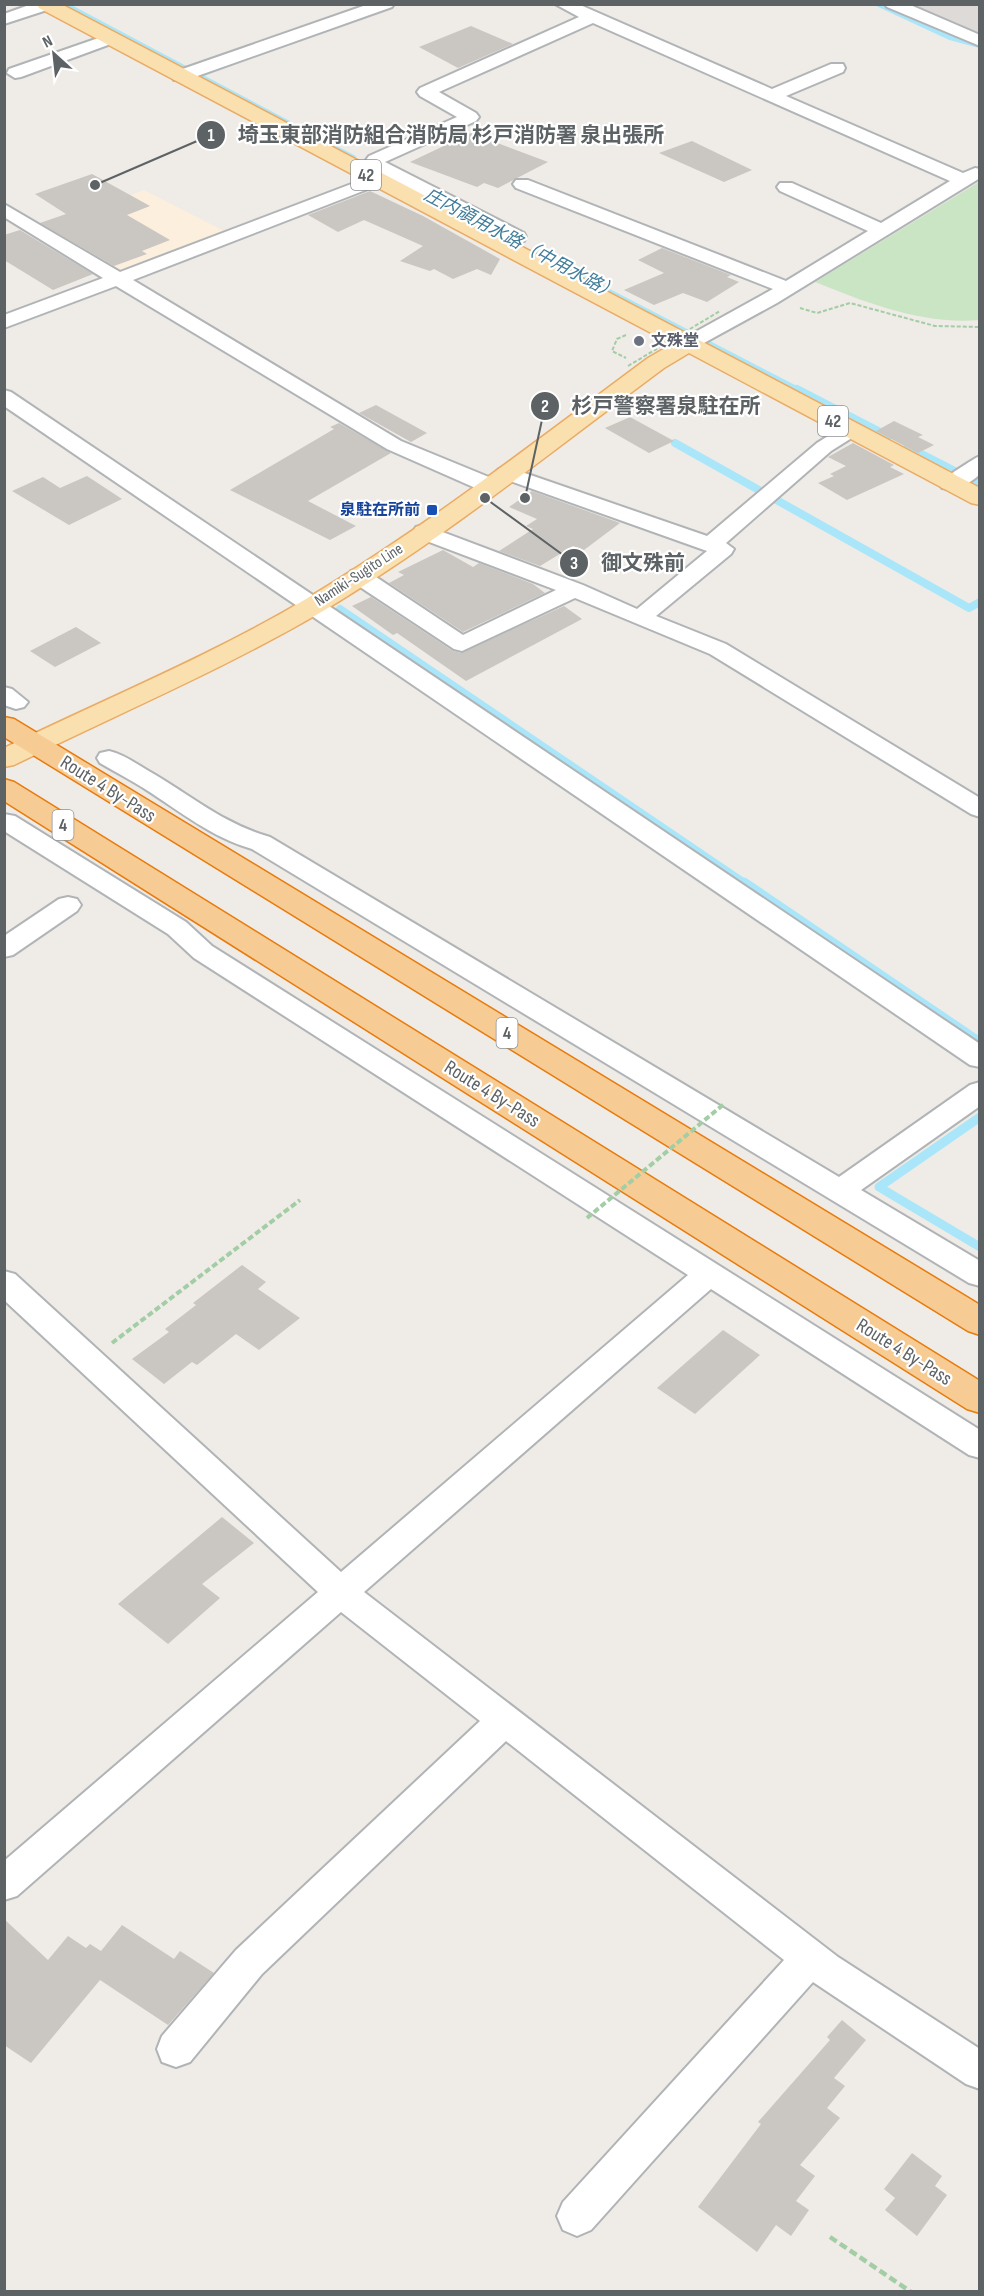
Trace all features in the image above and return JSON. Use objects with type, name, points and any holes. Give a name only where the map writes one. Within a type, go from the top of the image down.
[{"type":"highway","name":"Route 4 By-Pass","points":[[8,707],[34,744],[183,820],[980,1322]]},
{"type":"highway","name":"Route 4 By-Pass","points":[[4,788],[162,902],[780,1274],[980,1399]]},
{"type":"main road","name":"42","points":[[47,5],[375,180],[404,187],[686,345],[980,498]]},
{"type":"main road","name":"Namiki-Sugito Line","points":[[4,759],[219,654],[313,605],[424,532],[656,363],[686,345]]},
{"type":"street","points":[[563,4],[771,96],[975,174]]},
{"type":"street","points":[[893,4],[980,41]]},
{"type":"street","points":[[4,19],[47,5]]},
{"type":"street","points":[[180,76],[382,5]]},
{"type":"street","points":[[517,237],[404,187],[376,164],[375,160],[470,117],[426,92],[593,17]]},
{"type":"street","points":[[15,73],[110,39]]},
{"type":"street","points":[[771,96],[837,68]]},
{"type":"street","points":[[686,345],[770,299],[975,174]]},
{"type":"street","points":[[4,322],[375,180]]},
{"type":"street","points":[[522,184],[788,288]]},
{"type":"street","points":[[786,187],[882,230]]},
{"type":"street","points":[[4,209],[394,445],[723,549],[640,618]]},
{"type":"street","points":[[4,396],[980,1058]]},
{"type":"street","points":[[711,544],[824,447],[851,430]]},
{"type":"street","points":[[951,483],[967,475],[980,462]]},
{"type":"street","points":[[424,532],[575,590],[718,649],[980,809]]},
{"type":"street","points":[[359,576],[462,644],[575,590]]},
{"type":"street","points":[[109,758],[154,784],[183,820],[241,839],[261,843],[980,1275]]},
{"type":"street","points":[[6,820],[162,902],[177,928],[203,952],[980,1446]]},
{"type":"street","points":[[4,949],[68,905]]},
{"type":"street","points":[[840,1191],[980,1092]]},
{"type":"street","points":[[4,1884],[708,1274]]},
{"type":"street","points":[[751,1301],[780,1274]]},
{"type":"street","points":[[4,1282],[340,1592],[811,1958],[980,2071]]},
{"type":"street","points":[[176,2049],[249,1962],[504,1719]]},
{"type":"street","points":[[577,2216],[811,1958]]},
{"type":"path","points":[[770,299],[817,313],[850,303],[935,326],[980,327]]},
{"type":"path","points":[[628,366],[720,311]]},
{"type":"path","points":[[587,1218],[724,1104]]},
{"type":"path","points":[[89,1360],[300,1200]]},
{"type":"path","points":[[830,2237],[911,2292]]},
{"type":"shaded area","points":[[881,5],[979,5],[979,47],[964,42]]},
{"type":"shaded area","points":[[144,190],[226,232],[123,274],[44,227]]},
{"type":"green space","points":[[979,182],[979,320],[958,321],[916,316],[875,305],[815,282]]},
{"type":"building","points":[[471,26],[513,44],[458,68],[419,47]]},
{"type":"building","points":[[471,133],[548,162],[498,188],[484,183],[477,187],[410,162]]},
{"type":"building","points":[[692,141],[752,170],[724,182],[659,153]]},
{"type":"building","points":[[92,174],[150,206],[127,215],[170,240],[142,251],[147,254],[114,266],[40,223],[66,214],[35,194]]},
{"type":"building","points":[[370,191],[423,216],[500,259],[491,275],[477,269],[453,279],[434,269],[430,271],[400,261],[423,246],[364,220],[338,232],[308,215]]},
{"type":"building","points":[[20,230],[93,274],[53,290],[4,260],[4,235]]},
{"type":"building","points":[[662,248],[731,275],[727,277],[739,282],[707,302],[683,293],[654,305],[624,290],[664,273],[638,260]]},
{"type":"building","points":[[376,405],[427,433],[411,442],[359,413]]},
{"type":"building","points":[[630,417],[674,441],[649,453],[605,428]]},
{"type":"building","points":[[894,421],[923,435],[918,437],[934,445],[918,453],[876,431]]},
{"type":"building","points":[[339,423],[391,453],[308,501],[356,526],[330,540],[230,490],[334,429],[330,427]]},
{"type":"building","points":[[853,443],[894,465],[890,467],[904,474],[847,500],[818,483],[834,476],[830,474],[846,466],[828,457]]},
{"type":"building","points":[[87,476],[122,499],[69,525],[12,491],[43,477],[60,488]]},
{"type":"building","points":[[532,491],[620,523],[584,550],[573,546],[540,566],[499,551],[533,529],[526,526],[537,519],[509,507]]},
{"type":"building","points":[[443,550],[473,567],[479,563],[533,584],[545,593],[463,632],[389,583],[404,575],[398,572]]},
{"type":"building","points":[[371,597],[453,651],[461,653],[564,606],[582,619],[466,681],[397,633],[393,635],[352,606]]},
{"type":"building","points":[[76,627],[101,643],[55,667],[30,651]]},
{"type":"building","points":[[242,1265],[266,1282],[258,1289],[300,1318],[259,1350],[236,1334],[197,1365],[192,1362],[164,1384],[132,1359],[169,1332],[165,1329],[196,1305],[193,1303]]},
{"type":"building","points":[[723,1330],[760,1355],[695,1414],[657,1388]]},
{"type":"building","points":[[222,1517],[254,1543],[202,1584],[220,1598],[168,1644],[118,1604]]},
{"type":"building","points":[[4,1919],[48,1960],[68,1936],[86,1948],[90,1944],[101,1951],[122,1925],[174,1959],[180,1951],[214,1973],[168,2025],[100,1980],[31,2063],[4,2045]]},
{"type":"building","points":[[842,2020],[866,2040],[834,2078],[845,2086],[827,2108],[840,2118],[800,2165],[815,2176],[796,2201],[809,2210],[791,2236],[776,2225],[757,2252],[698,2207],[761,2124],[758,2122],[830,2040],[827,2037]]},
{"type":"building","points":[[912,2153],[942,2176],[935,2186],[947,2195],[917,2236],[885,2210],[895,2198],[884,2189]]},
{"type":"waterway","name":"庄内領用水路（中用水路）","points":[[63,4],[353,158]]},
{"type":"waterway","points":[[879,4],[950,37],[980,45]]},
{"type":"waterway","name":"庄内領用水路（中用水路）","points":[[532,252],[800,391]]},
{"type":"waterway","name":"庄内領用水路（中用水路）","points":[[797,389],[888,436]]},
{"type":"waterway","points":[[675,443],[969,608],[980,602]]},
{"type":"waterway","name":"庄内領用水路（中用水路）","points":[[908,447],[980,484]]},
{"type":"waterway","points":[[340,609],[746,884]]},
{"type":"waterway","points":[[744,882],[980,1042]]},
{"type":"waterway","points":[[980,1117],[879,1187],[980,1247]]},
{"type":"place","name":"埼玉東部消防組合消防局 杉戸消防署 泉出張所","points":[[95,185]]},
{"type":"place","name":"文殊堂","points":[[639,341]]},
{"type":"place","name":"御文殊前","points":[[485,498]]},
{"type":"place","name":"杉戸警察署泉駐在所","points":[[525,498]]},
{"type":"place","name":"泉駐在所前","points":[[432,510]]}]
